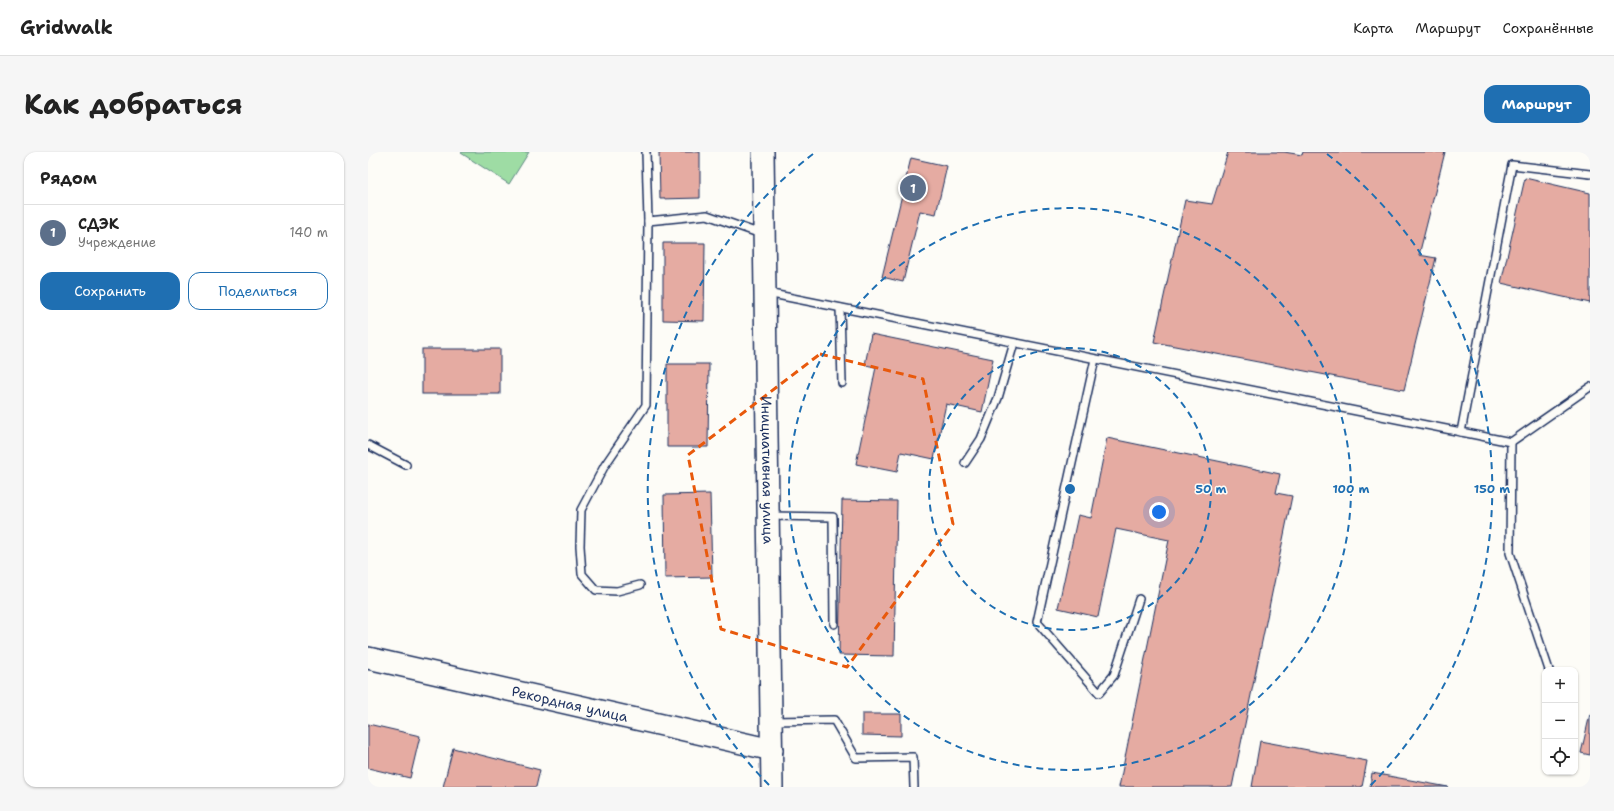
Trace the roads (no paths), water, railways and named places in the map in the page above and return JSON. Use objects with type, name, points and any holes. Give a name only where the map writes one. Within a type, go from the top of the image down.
[{"type":"main road","name":"Инициативная улица","points":[[763,152],[772,787]]},
{"type":"main road","name":"Рекордная улица","points":[[368,658],[772,750]]},
{"type":"lane","points":[[640,586],[617,591],[596,590],[582,574],[580,546],[581,510],[606,465],[646,405],[648,221],[646,152]]},
{"type":"lane","points":[[1461,432],[1512,165],[1590,174]]},
{"type":"lane","points":[[648,221],[707,215],[764,235]]},
{"type":"lane","points":[[764,292],[1512,442],[1590,387]]},
{"type":"lane","points":[[840,308],[842,383]]},
{"type":"lane","points":[[965,463],[981,439],[998,398],[1014,342]]},
{"type":"lane","points":[[1095,359],[1037,622],[1099,693],[1114,675],[1139,599]]},
{"type":"lane","points":[[1512,442],[1510,553],[1548,667]]},
{"type":"lane","points":[[368,445],[406,466]]},
{"type":"lane","points":[[768,516],[833,517],[834,624]]},
{"type":"lane","points":[[772,721],[834,720],[856,758],[913,757],[914,787]]},
{"type":"place","name":"СДЭК","points":[[913,188]]}]
